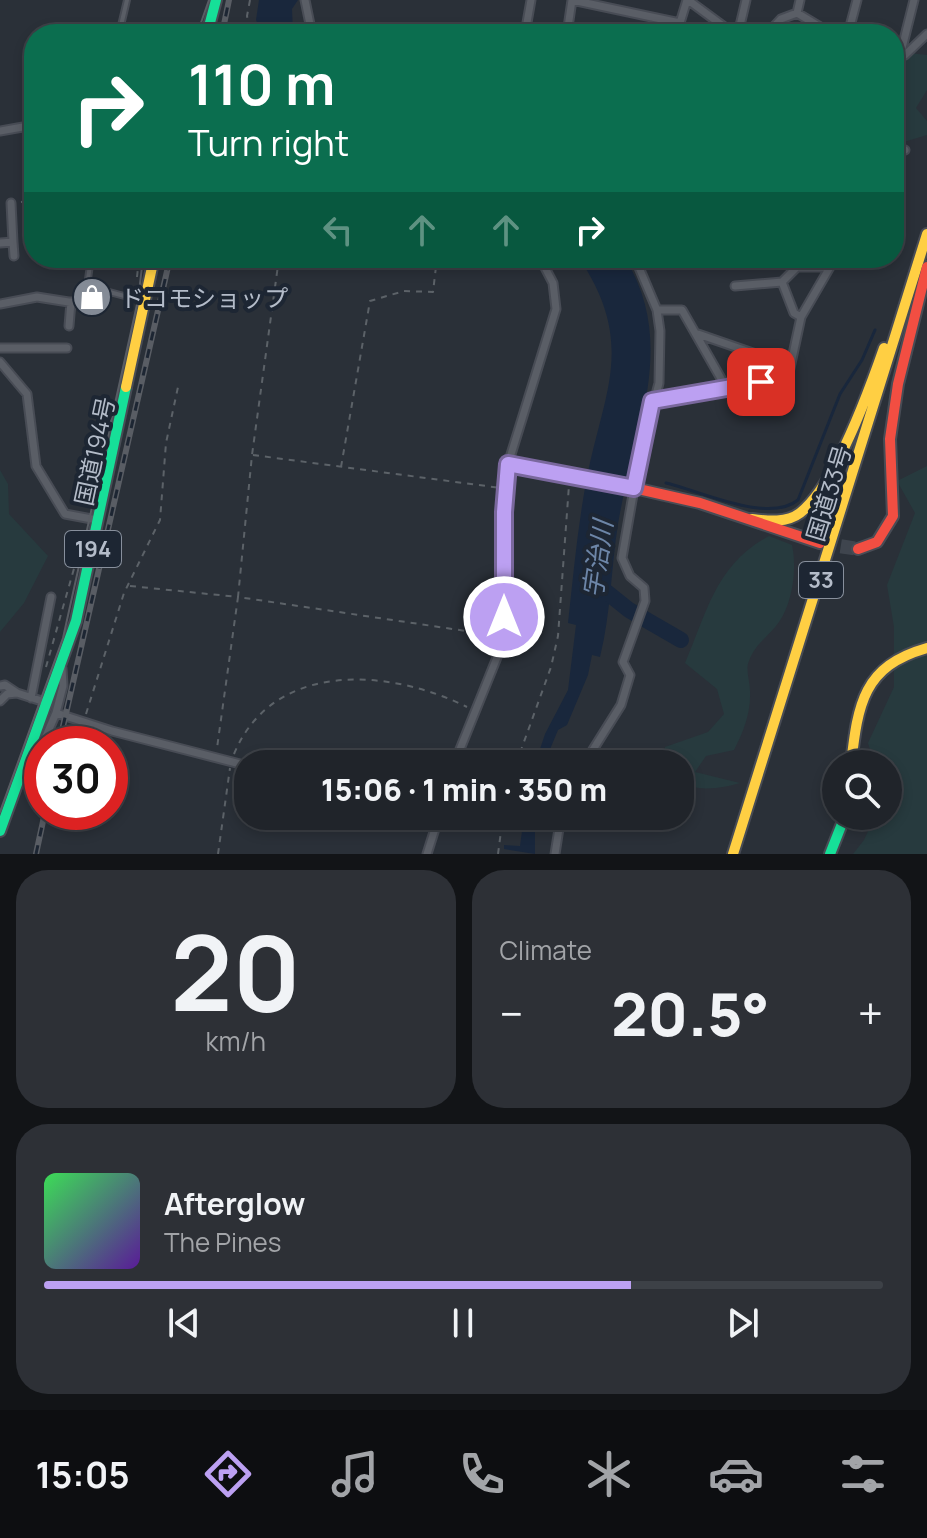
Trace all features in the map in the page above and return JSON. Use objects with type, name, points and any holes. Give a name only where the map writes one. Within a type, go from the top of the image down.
[{"type":"main road","points":[[210,24],[216,0]]},
{"type":"main road","name":"国道33号","points":[[733,854],[927,234]]},
{"type":"main road","name":"33","points":[[858,549],[877,542],[893,516],[890,439],[898,384],[927,266]]},
{"type":"main road","name":"国道194号","points":[[0,831],[7,796],[52,708],[99,520],[152,268]]},
{"type":"main road","name":"33","points":[[752,519],[786,520],[806,508],[857,415],[887,337],[906,305]]},
{"type":"main road","name":"33","points":[[634,488],[752,519],[820,543]]},
{"type":"main road","points":[[852,750],[856,713],[871,681],[892,661],[927,648]]},
{"type":"main road","points":[[830,854],[839,830]]},
{"type":"street","points":[[305,0],[310,24]]},
{"type":"street","points":[[527,24],[531,0]]},
{"type":"street","points":[[568,24],[572,0],[680,23],[688,0],[722,24]]},
{"type":"street","points":[[620,11],[623,0]]},
{"type":"street","points":[[739,24],[746,0]]},
{"type":"street","points":[[797,13],[800,0]]},
{"type":"street","points":[[851,24],[857,0]]},
{"type":"street","points":[[904,33],[914,0]]},
{"type":"street","points":[[776,24],[797,13]]},
{"type":"street","points":[[797,13],[815,24]]},
{"type":"street","points":[[904,51],[927,34]]},
{"type":"street","points":[[0,131],[24,127]]},
{"type":"street","points":[[11,203],[14,256]]},
{"type":"street","points":[[0,243],[13,242]]},
{"type":"street","points":[[460,750],[494,668],[502,636],[508,464],[523,408],[555,316],[553,283],[545,268]]},
{"type":"street","points":[[593,750],[621,705],[630,675],[623,662],[645,601],[644,588],[630,576],[622,558],[652,401],[659,383],[657,310],[639,268]]},
{"type":"street","points":[[782,282],[788,272],[795,268]]},
{"type":"street","points":[[652,401],[761,382],[787,382],[801,317],[829,268]]},
{"type":"street","points":[[735,286],[782,282]]},
{"type":"street","points":[[782,282],[794,313],[801,317]]},
{"type":"street","points":[[0,304],[37,297],[73,302],[69,326]]},
{"type":"street","points":[[657,310],[682,310],[727,389]]},
{"type":"street","points":[[698,334],[773,360],[791,362]]},
{"type":"street","points":[[0,348],[67,348]]},
{"type":"street","points":[[0,362],[27,394],[36,466],[47,488],[65,514],[99,520]]},
{"type":"street","points":[[508,464],[634,488]]},
{"type":"street","points":[[31,698],[51,597]]},
{"type":"street","points":[[0,686],[5,685],[83,722],[234,762]]},
{"type":"street","points":[[0,701],[7,694],[17,693]]},
{"type":"street","points":[[427,854],[435,830]]},
{"type":"street","points":[[555,854],[559,830]]},
{"type":"lane","points":[[121,24],[127,0]]},
{"type":"lane","points":[[90,268],[87,286],[146,301]]},
{"type":"path","points":[[248,24],[250,0]]},
{"type":"path","points":[[11,203],[24,202]]},
{"type":"path","points":[[215,757],[238,597],[252,455],[278,268]]},
{"type":"path","points":[[341,467],[370,301],[404,291],[433,292],[436,268]]},
{"type":"path","points":[[83,722],[128,585],[160,520],[166,443],[178,387]]},
{"type":"path","points":[[252,455],[505,489]]},
{"type":"path","points":[[521,750],[551,667],[558,636],[573,476]]},
{"type":"path","points":[[45,672],[80,546]]},
{"type":"path","points":[[128,585],[238,597],[502,636]]},
{"type":"path","points":[[218,854],[231,761],[242,734],[276,700],[290,691],[334,680],[387,679],[445,696],[475,711]]},
{"type":"path","points":[[498,854],[501,830]]},
{"type":"green space","points":[[909,53],[927,55],[927,90],[916,108],[927,121],[927,135],[904,142],[904,57]]},
{"type":"green space","points":[[927,466],[927,854],[853,854],[869,830],[902,830],[902,750],[870,750],[868,743],[894,687],[894,627],[887,585],[915,513],[897,481]]},
{"type":"green space","points":[[0,470],[8,484],[9,514],[48,556],[24,603],[0,632]]},
{"type":"green space","points":[[769,536],[792,545],[794,574],[791,595],[779,622],[758,645],[749,661],[749,706],[744,729],[734,750],[706,756],[695,772],[740,783],[718,788],[694,787],[694,750],[665,750],[665,747],[708,732],[724,714],[717,689],[685,663],[715,591],[737,560]]},
{"type":"water","points":[[259,0],[298,0],[292,9],[293,24],[258,24]]},
{"type":"water","name":"宇治川","points":[[585,268],[630,268],[641,291],[649,324],[647,390],[618,524],[600,657],[592,655],[588,675],[567,725],[558,730],[550,750],[540,750],[568,690],[576,625],[568,623],[580,522],[610,372],[608,319]]},
{"type":"water","points":[[522,830],[535,830],[535,854],[504,849],[504,845],[520,846]]},
{"type":"waterway","points":[[666,483],[752,507],[770,509],[798,500],[840,394],[862,360],[875,330]]},
{"type":"waterway","points":[[594,582],[629,610],[681,640]]},
{"type":"tunnel","points":[[820,543],[858,549]]},
{"type":"tram line","points":[[201,24],[209,0]]},
{"type":"tram line","points":[[0,812],[63,638],[138,300],[142,268]]},
{"type":"railway","points":[[224,24],[229,0]]},
{"type":"railway","points":[[63,726],[168,268]]},
{"type":"railway","points":[[36,854],[41,830]]},
{"type":"traffic: fast","points":[[210,24],[216,0]]},
{"type":"traffic: fast","points":[[0,831],[76,621],[126,387]]},
{"type":"traffic: fast","points":[[830,854],[839,830]]},
{"type":"traffic: slow","points":[[733,854],[927,234]]},
{"type":"traffic: slow","points":[[126,387],[152,268]]},
{"type":"traffic: slow","points":[[752,519],[783,520],[800,513],[813,500],[850,436],[884,348]]},
{"type":"traffic: slow","points":[[853,750],[861,706],[877,677],[889,665],[927,648]]},
{"type":"traffic: jam","points":[[858,549],[877,542],[893,516],[890,439],[898,384],[927,267]]},
{"type":"traffic: jam","points":[[634,488],[700,503],[820,543]]},
{"type":"place","name":"ドコモショップ","points":[[92,297]]},
{"type":"route","points":[[504,617],[504,512],[508,464],[634,488],[652,401],[761,382]]}]
